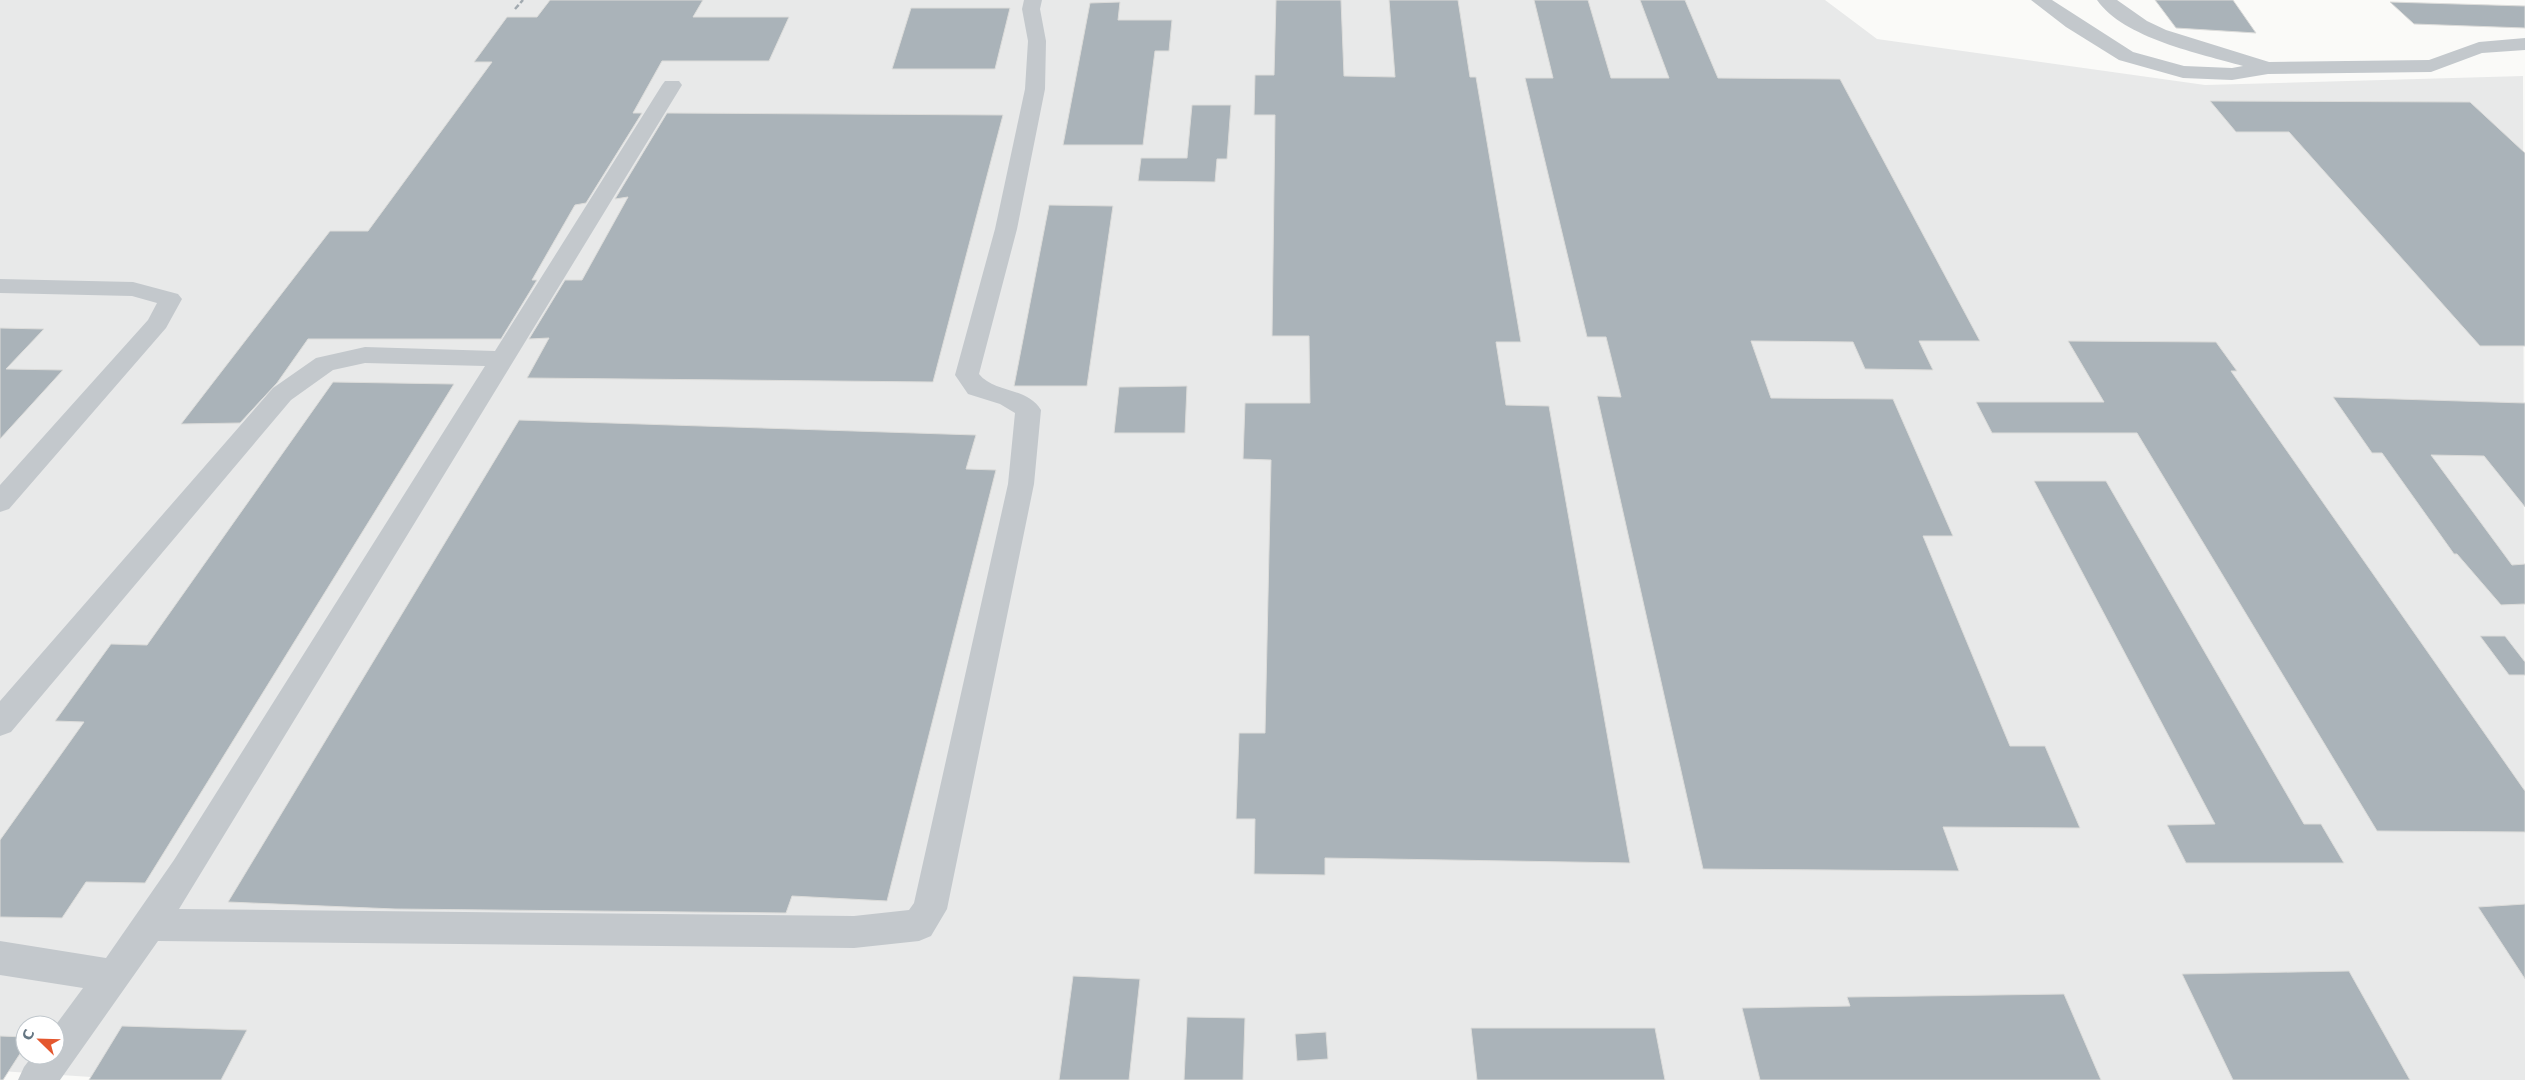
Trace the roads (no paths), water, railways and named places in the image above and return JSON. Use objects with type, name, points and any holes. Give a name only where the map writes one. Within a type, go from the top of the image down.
[{"type":"street","points":[[150,925],[844,932],[920,925],[930,909],[1021,484],[1028,410],[1009,398],[977,388],[967,376],[1006,229],[1035,89],[1037,41],[1031,9],[1033,0]]},
{"type":"street","points":[[2040,0],[2072,23],[2126,56],[2183,72],[2232,74],[2268,68],[2431,66],[2479,48],[2525,44]]},
{"type":"street","points":[[2106,0],[2136,23],[2163,36],[2268,68]]},
{"type":"street","points":[[37,1080],[114,976],[186,871],[672,85]]},
{"type":"street","points":[[0,286],[133,290],[170,299],[158,323],[0,502]]},
{"type":"street","points":[[0,723],[282,394],[325,364],[365,355],[502,359]]},
{"type":"street","points":[[0,958],[114,976]]},
{"type":"railway","points":[[515,9],[523,0]]}]
